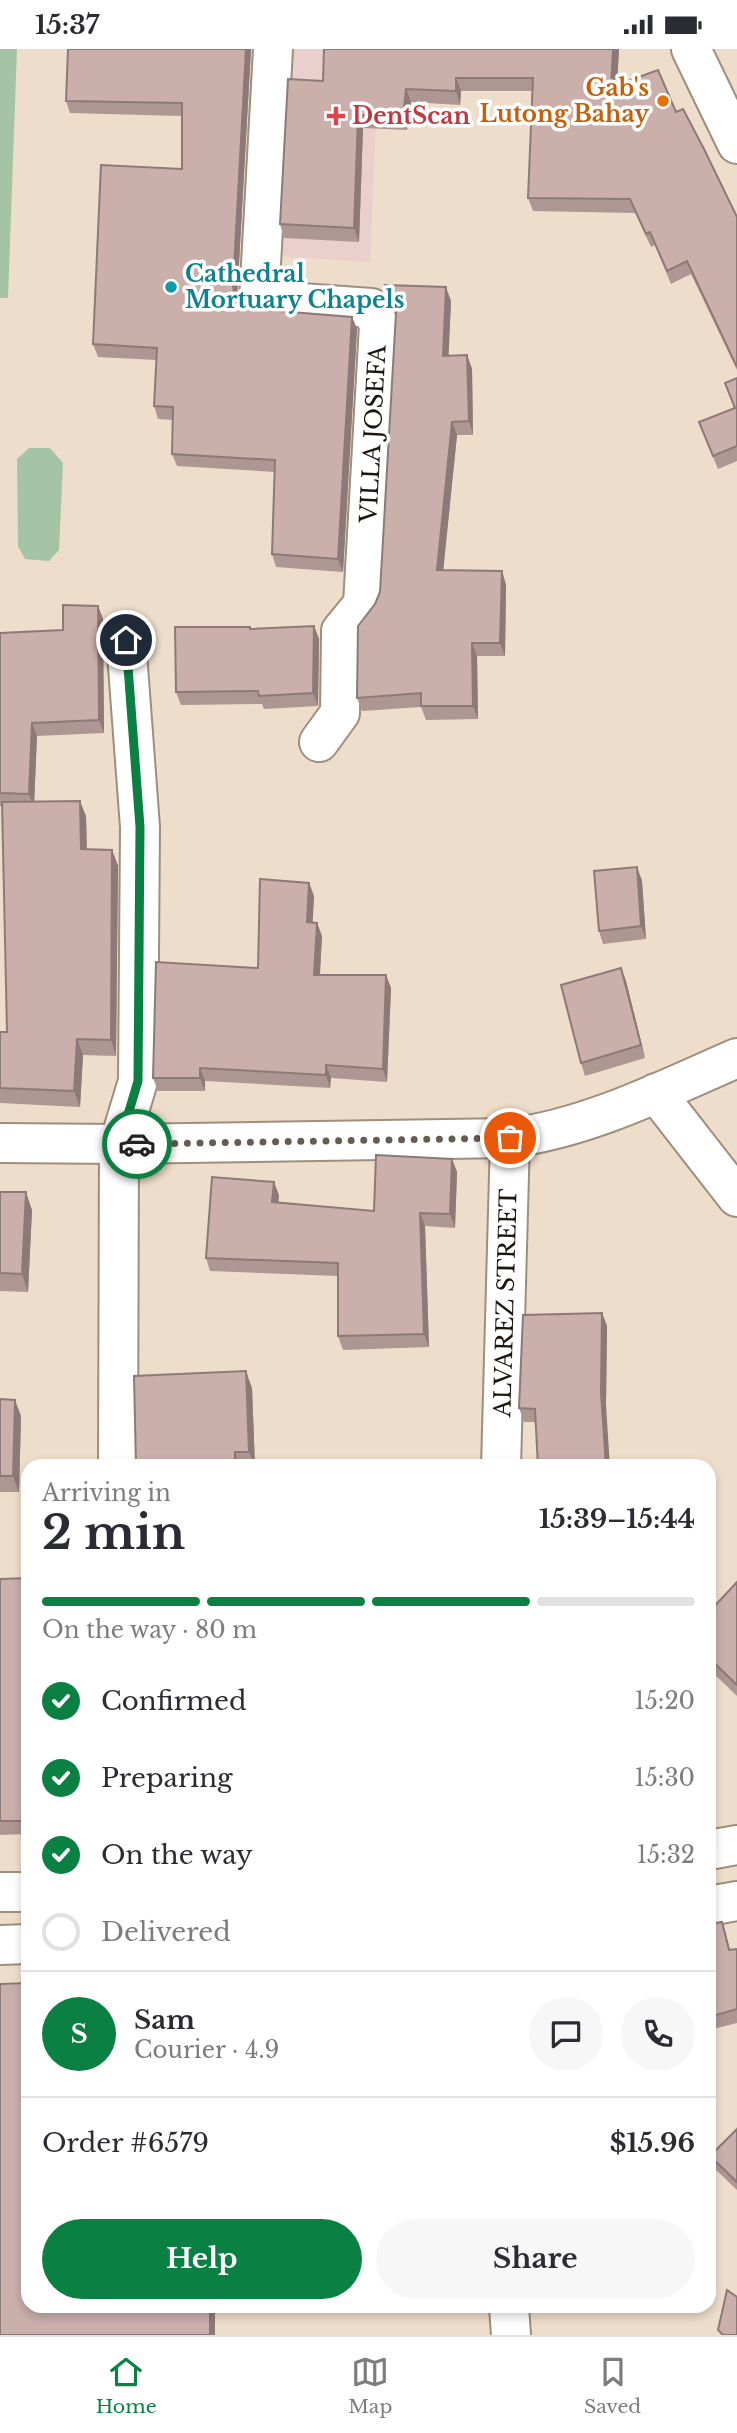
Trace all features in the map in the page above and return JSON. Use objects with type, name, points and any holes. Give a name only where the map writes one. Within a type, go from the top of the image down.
[{"type":"street","name":"VILLA JOSEFA","points":[[273,49],[259,300],[371,308],[379,325],[363,604],[341,631],[340,713],[319,742]]},
{"type":"street","points":[[691,49],[737,144]]},
{"type":"street","points":[[117,1459],[119,1145],[138,1081],[140,827],[126,640]]},
{"type":"street","points":[[0,1143],[119,1145],[510,1138],[547,1133],[656,1093],[737,1058]]},
{"type":"street","points":[[656,1093],[737,1198]]},
{"type":"street","name":"ALVAREZ STREET","points":[[501,1459],[510,1138]]},
{"type":"street","points":[[716,1849],[737,1845]]},
{"type":"street","points":[[0,1892],[21,1892]]},
{"type":"street","points":[[716,1905],[737,1901]]},
{"type":"street","points":[[0,1945],[21,1944]]},
{"type":"street","points":[[509,2313],[510,2335]]},
{"type":"shaded area","points":[[283,49],[379,49],[370,262],[274,256]]},
{"type":"green space","points":[[0,49],[17,49],[8,298],[0,298]]},
{"type":"green space","points":[[29,448],[50,448],[63,463],[59,550],[49,561],[25,559],[18,546],[17,459]]},
{"type":"building","points":[[68,49],[246,49],[233,286],[236,303],[253,309],[352,317],[338,559],[272,554],[275,460],[172,454],[173,407],[154,406],[157,348],[93,344],[101,165],[182,169],[182,103],[66,101]]},
{"type":"building","points":[[324,49],[613,49],[611,87],[658,70],[676,112],[683,109],[737,217],[737,367],[687,261],[667,271],[650,232],[646,234],[630,199],[528,198],[533,78],[456,78],[456,91],[406,89],[403,116],[358,115],[354,228],[280,224],[288,79],[323,81]]},
{"type":"building","points":[[385,285],[446,287],[443,356],[467,355],[469,421],[452,422],[437,570],[502,571],[500,643],[472,643],[473,706],[421,706],[421,693],[357,698],[358,626],[375,604],[380,592],[396,313]]},
{"type":"building","points":[[737,378],[737,446],[713,456],[699,422],[735,408],[725,383]]},
{"type":"building","points":[[63,605],[98,606],[99,720],[32,723],[29,794],[0,793],[0,633],[63,630]]},
{"type":"building","points":[[314,626],[313,693],[259,696],[258,691],[176,692],[175,627],[250,629]]},
{"type":"building","points":[[80,801],[81,849],[112,850],[111,1040],[77,1039],[74,1091],[0,1088],[0,1032],[7,1032],[2,802]]},
{"type":"building","points":[[637,867],[641,926],[599,931],[594,871]]},
{"type":"building","points":[[260,879],[309,883],[307,922],[317,923],[314,975],[386,975],[383,1069],[326,1065],[326,1075],[200,1068],[200,1078],[153,1078],[156,962],[258,968]]},
{"type":"building","points":[[621,968],[641,1045],[581,1063],[561,985]]},
{"type":"building","points":[[376,1155],[452,1159],[450,1214],[420,1213],[424,1334],[338,1336],[338,1263],[206,1258],[212,1177],[274,1182],[272,1202],[374,1211]]},
{"type":"building","points":[[0,1192],[26,1192],[22,1274],[0,1273]]},
{"type":"building","points":[[602,1313],[601,1392],[605,1459],[538,1459],[535,1409],[519,1408],[523,1315]]},
{"type":"building","points":[[246,1371],[249,1452],[235,1452],[235,1459],[136,1459],[134,1376]]},
{"type":"building","points":[[0,1399],[15,1400],[13,1476],[0,1476]]},
{"type":"building","points":[[21,1578],[21,1821],[0,1821],[0,1579]]},
{"type":"building","points":[[737,1582],[737,1685],[716,1665],[716,1604]]},
{"type":"building","points":[[722,1922],[729,1950],[737,1949],[737,2009],[716,2015],[716,1923]]},
{"type":"building","points":[[21,1983],[21,2313],[210,2313],[210,2335],[0,2335],[0,1984]]},
{"type":"building","points":[[737,2129],[737,2182],[716,2162],[716,2150]]},
{"type":"building","points":[[727,2290],[737,2297],[737,2335],[723,2335],[718,2330]]},
{"type":"way so far","points":[[137,1144],[510,1138]]},
{"type":"place","name":"Gab's Lutong Bahay","points":[[663,101]]},
{"type":"place","name":"DentScan","points":[[336,116]]},
{"type":"place","name":"Cathedral Mortuary Chapels","points":[[171,287]]},
{"type":"route","points":[[126,640],[140,827],[138,1081],[119,1145],[137,1144]]}]
